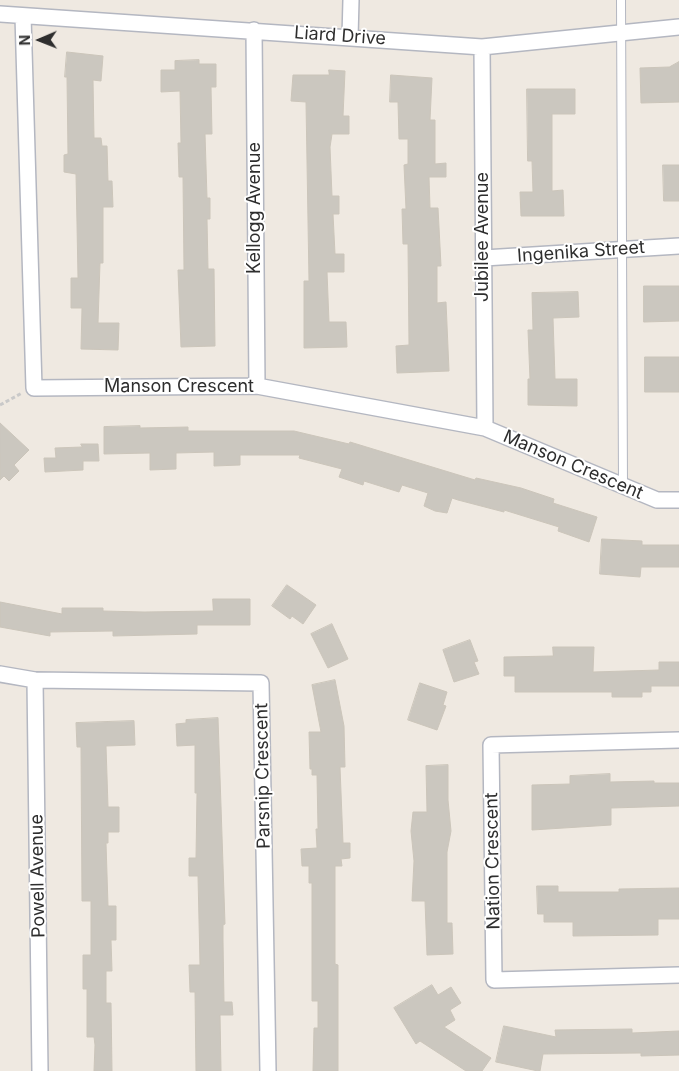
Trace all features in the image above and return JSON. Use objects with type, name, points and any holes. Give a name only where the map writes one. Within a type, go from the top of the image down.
[{"type":"street","points":[[350,37],[351,0]]},
{"type":"street","name":"Liard Drive","points":[[0,14],[482,47],[679,27]]},
{"type":"street","points":[[22,16],[34,388]]},
{"type":"street","name":"Kellogg Avenue","points":[[254,30],[257,386]]},
{"type":"street","name":"Jubilee Avenue","points":[[482,47],[485,428]]},
{"type":"street","name":"Ingenika Street","points":[[484,258],[679,246]]},
{"type":"street","name":"Manson Crescent","points":[[34,388],[257,386],[485,428],[657,500],[679,500]]},
{"type":"street","name":"Parsnip Crescent","points":[[0,674],[35,680],[261,683],[268,1071]]},
{"type":"street","name":"Powell Avenue","points":[[35,680],[40,1071]]},
{"type":"street","name":"Nation Crescent","points":[[679,740],[491,745],[494,980],[679,975]]},
{"type":"lane","points":[[621,0],[623,485]]},
{"type":"path","points":[[0,405],[34,388]]},
{"type":"building","points":[[67,52],[103,56],[101,81],[93,80],[94,138],[101,138],[102,146],[107,146],[108,181],[112,181],[113,207],[103,207],[103,263],[100,263],[98,323],[119,323],[118,350],[81,349],[82,308],[71,308],[71,278],[78,278],[76,174],[64,172],[64,155],[68,154],[67,77],[65,77]]},
{"type":"building","points":[[199,60],[199,64],[216,64],[216,87],[211,87],[212,134],[205,134],[207,198],[210,198],[210,219],[207,219],[208,269],[214,269],[215,346],[181,347],[178,270],[184,270],[183,177],[179,177],[178,143],[181,143],[180,91],[161,92],[161,70],[175,70],[175,61]]},
{"type":"building","points":[[679,62],[679,102],[641,103],[640,68],[669,67]]},
{"type":"building","points":[[329,70],[345,71],[343,116],[349,116],[349,134],[332,134],[330,147],[332,196],[339,196],[339,214],[333,214],[335,254],[344,254],[344,272],[327,272],[329,322],[346,322],[347,347],[304,348],[304,281],[309,281],[306,102],[291,101],[293,75],[329,75]]},
{"type":"building","points":[[391,75],[432,78],[430,120],[435,120],[435,164],[446,163],[446,177],[429,177],[430,208],[438,208],[441,266],[437,266],[437,303],[446,302],[449,371],[397,373],[396,346],[409,345],[408,244],[403,244],[402,209],[406,209],[404,165],[408,164],[408,139],[399,139],[398,102],[390,102]]},
{"type":"building","points":[[527,89],[575,89],[575,114],[552,114],[552,191],[563,190],[564,216],[521,216],[520,192],[533,192],[532,161],[528,161]]},
{"type":"building","points":[[663,165],[679,165],[679,201],[664,201]]},
{"type":"building","points":[[644,286],[679,286],[679,321],[644,322]]},
{"type":"building","points":[[578,292],[579,317],[553,318],[555,379],[577,379],[577,406],[528,405],[528,379],[530,379],[528,330],[533,330],[532,293]]},
{"type":"building","points":[[645,357],[679,357],[679,392],[645,392]]},
{"type":"building","points":[[0,423],[29,450],[14,465],[19,471],[9,481],[4,476],[0,480]]},
{"type":"building","points":[[140,426],[140,428],[188,427],[188,431],[294,431],[349,444],[350,442],[475,480],[476,478],[521,488],[554,499],[553,503],[597,517],[589,542],[558,531],[559,527],[504,510],[504,512],[452,498],[447,513],[435,511],[424,506],[428,493],[402,485],[399,492],[364,481],[363,485],[339,477],[342,469],[299,458],[300,455],[240,455],[240,465],[214,466],[214,452],[176,453],[176,469],[150,470],[150,453],[104,454],[104,427]]},
{"type":"building","points":[[81,444],[98,444],[99,461],[83,461],[83,470],[45,472],[44,458],[56,458],[55,448],[82,447]]},
{"type":"building","points":[[602,539],[642,541],[642,545],[679,545],[679,567],[641,567],[640,577],[600,574]]},
{"type":"building","points":[[287,585],[316,605],[303,624],[292,616],[290,619],[272,606]]},
{"type":"building","points":[[213,599],[250,599],[250,625],[197,625],[197,634],[113,636],[113,631],[50,632],[50,636],[0,627],[0,602],[62,614],[62,608],[103,608],[103,611],[144,612],[213,611]]},
{"type":"building","points":[[332,624],[348,659],[328,668],[311,634]]},
{"type":"building","points":[[470,640],[478,661],[474,662],[479,674],[454,682],[443,650]]},
{"type":"building","points":[[553,647],[594,647],[593,672],[659,670],[659,662],[679,662],[679,686],[651,686],[651,692],[642,692],[642,697],[612,697],[612,692],[515,692],[515,676],[504,676],[504,657],[553,656]]},
{"type":"building","points":[[335,680],[344,726],[345,767],[340,767],[343,843],[350,843],[350,858],[341,859],[342,866],[335,866],[335,964],[338,965],[338,1071],[313,1071],[314,1028],[318,1028],[318,1001],[312,1001],[312,883],[309,883],[309,866],[302,866],[301,849],[317,848],[317,775],[312,775],[312,769],[310,769],[309,732],[321,732],[312,685]]},
{"type":"building","points":[[420,683],[447,692],[443,705],[446,706],[437,730],[408,720]]},
{"type":"building","points":[[218,718],[225,924],[223,925],[224,1002],[232,1002],[233,1015],[220,1015],[221,1071],[196,1071],[195,992],[190,992],[189,965],[200,965],[198,876],[189,876],[189,858],[196,858],[197,793],[195,793],[195,745],[177,746],[176,724],[186,723],[186,720]]},
{"type":"building","points":[[134,721],[135,745],[106,746],[108,807],[119,807],[119,832],[108,832],[108,843],[106,843],[108,906],[116,906],[116,940],[111,940],[112,971],[106,971],[106,1003],[111,1003],[112,1071],[94,1071],[94,1037],[87,1037],[87,989],[83,989],[83,955],[91,955],[91,901],[82,901],[81,747],[77,747],[76,723]]},
{"type":"building","points":[[448,765],[448,800],[451,831],[447,852],[447,923],[452,923],[453,954],[427,955],[425,901],[412,901],[414,861],[411,831],[413,812],[427,812],[426,766]]},
{"type":"building","points":[[610,774],[610,782],[654,781],[654,783],[679,783],[679,806],[611,808],[611,825],[532,830],[532,785],[570,784],[570,776]]},
{"type":"building","points":[[537,886],[558,886],[558,892],[619,892],[619,889],[679,888],[679,919],[658,919],[658,935],[573,936],[573,922],[544,922],[544,914],[538,914]]},
{"type":"building","points":[[432,985],[438,995],[451,987],[461,1003],[450,1010],[455,1020],[444,1027],[491,1058],[482,1071],[466,1071],[420,1041],[416,1044],[394,1008]]},
{"type":"building","points":[[504,1026],[556,1037],[555,1030],[632,1029],[632,1033],[679,1031],[679,1055],[641,1056],[641,1053],[543,1054],[540,1071],[538,1071],[496,1062]]}]
